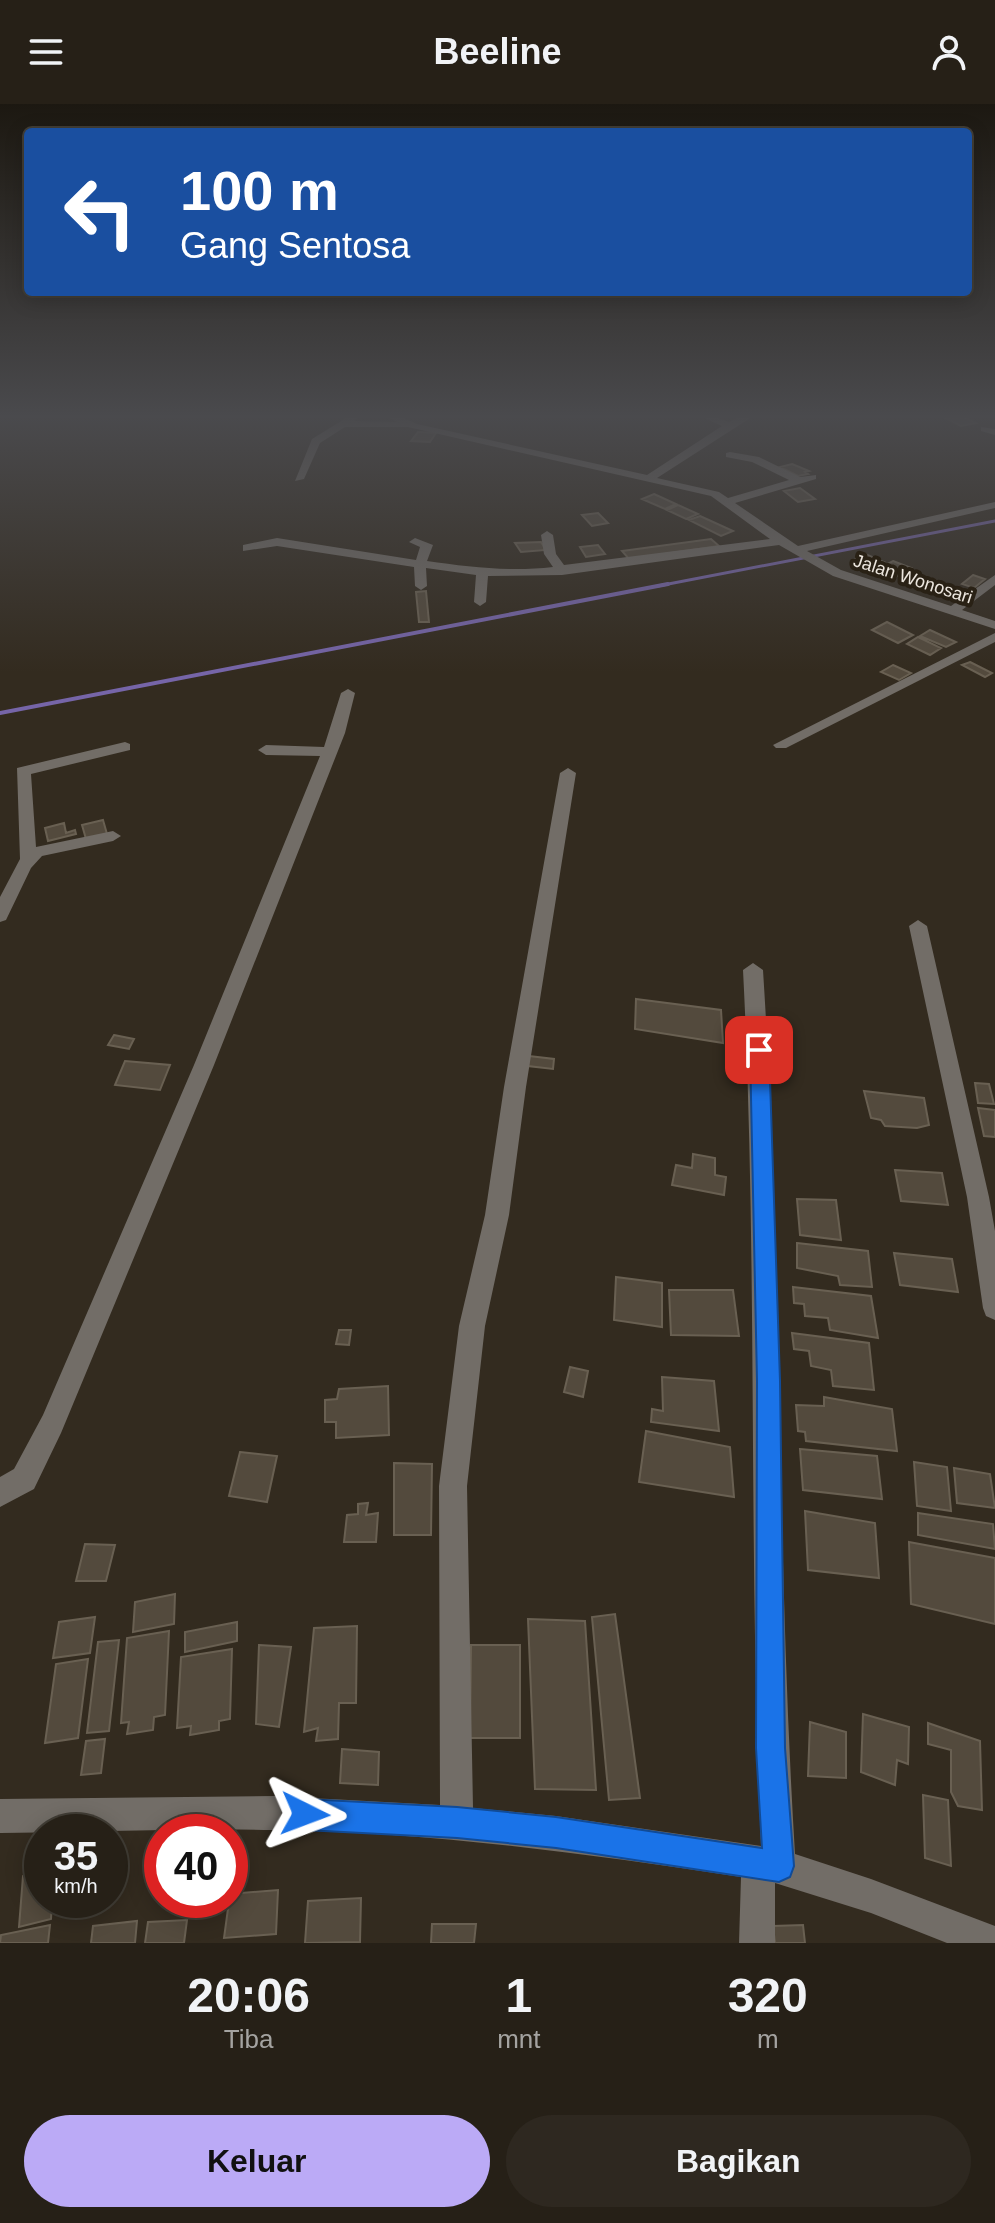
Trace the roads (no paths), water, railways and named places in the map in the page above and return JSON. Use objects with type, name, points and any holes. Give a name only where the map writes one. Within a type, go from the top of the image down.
[{"type":"street","points":[[728,502],[732,501]]},
{"type":"street","name":"Jalan Wonosari","points":[[728,502],[781,541],[821,565],[995,625]]},
{"type":"street","points":[[798,551],[995,505]]},
{"type":"street","points":[[547,535],[550,554],[562,571]]},
{"type":"street","points":[[247,548],[277,542],[482,572],[562,571],[781,541]]},
{"type":"street","points":[[415,542],[427,545],[420,564],[421,586]]},
{"type":"street","points":[[480,602],[482,572]]},
{"type":"street","points":[[953,611],[995,579]]},
{"type":"street","points":[[781,745],[995,637]]},
{"type":"street","points":[[0,1493],[24,1479],[52,1424],[204,1065],[329,752],[348,693]]},
{"type":"street","points":[[28,859],[23,771],[125,747]]},
{"type":"street","points":[[266,750],[329,752]]},
{"type":"street","points":[[457,1823],[453,1486],[472,1326],[497,1215],[515,1087],[568,773]]},
{"type":"street","points":[[0,916],[28,859],[36,852],[113,836]]},
{"type":"street","points":[[918,926],[978,1197],[995,1308]]},
{"type":"street","points":[[753,970],[763,1103],[760,1178],[768,1366],[771,1748],[768,1865],[757,1943]]},
{"type":"street","points":[[0,1816],[275,1813],[457,1823],[556,1833],[768,1865],[871,1896],[992,1943]]},
{"type":"waterway","points":[[658,586],[995,521]]},
{"type":"waterway","points":[[0,713],[668,584]]}]
